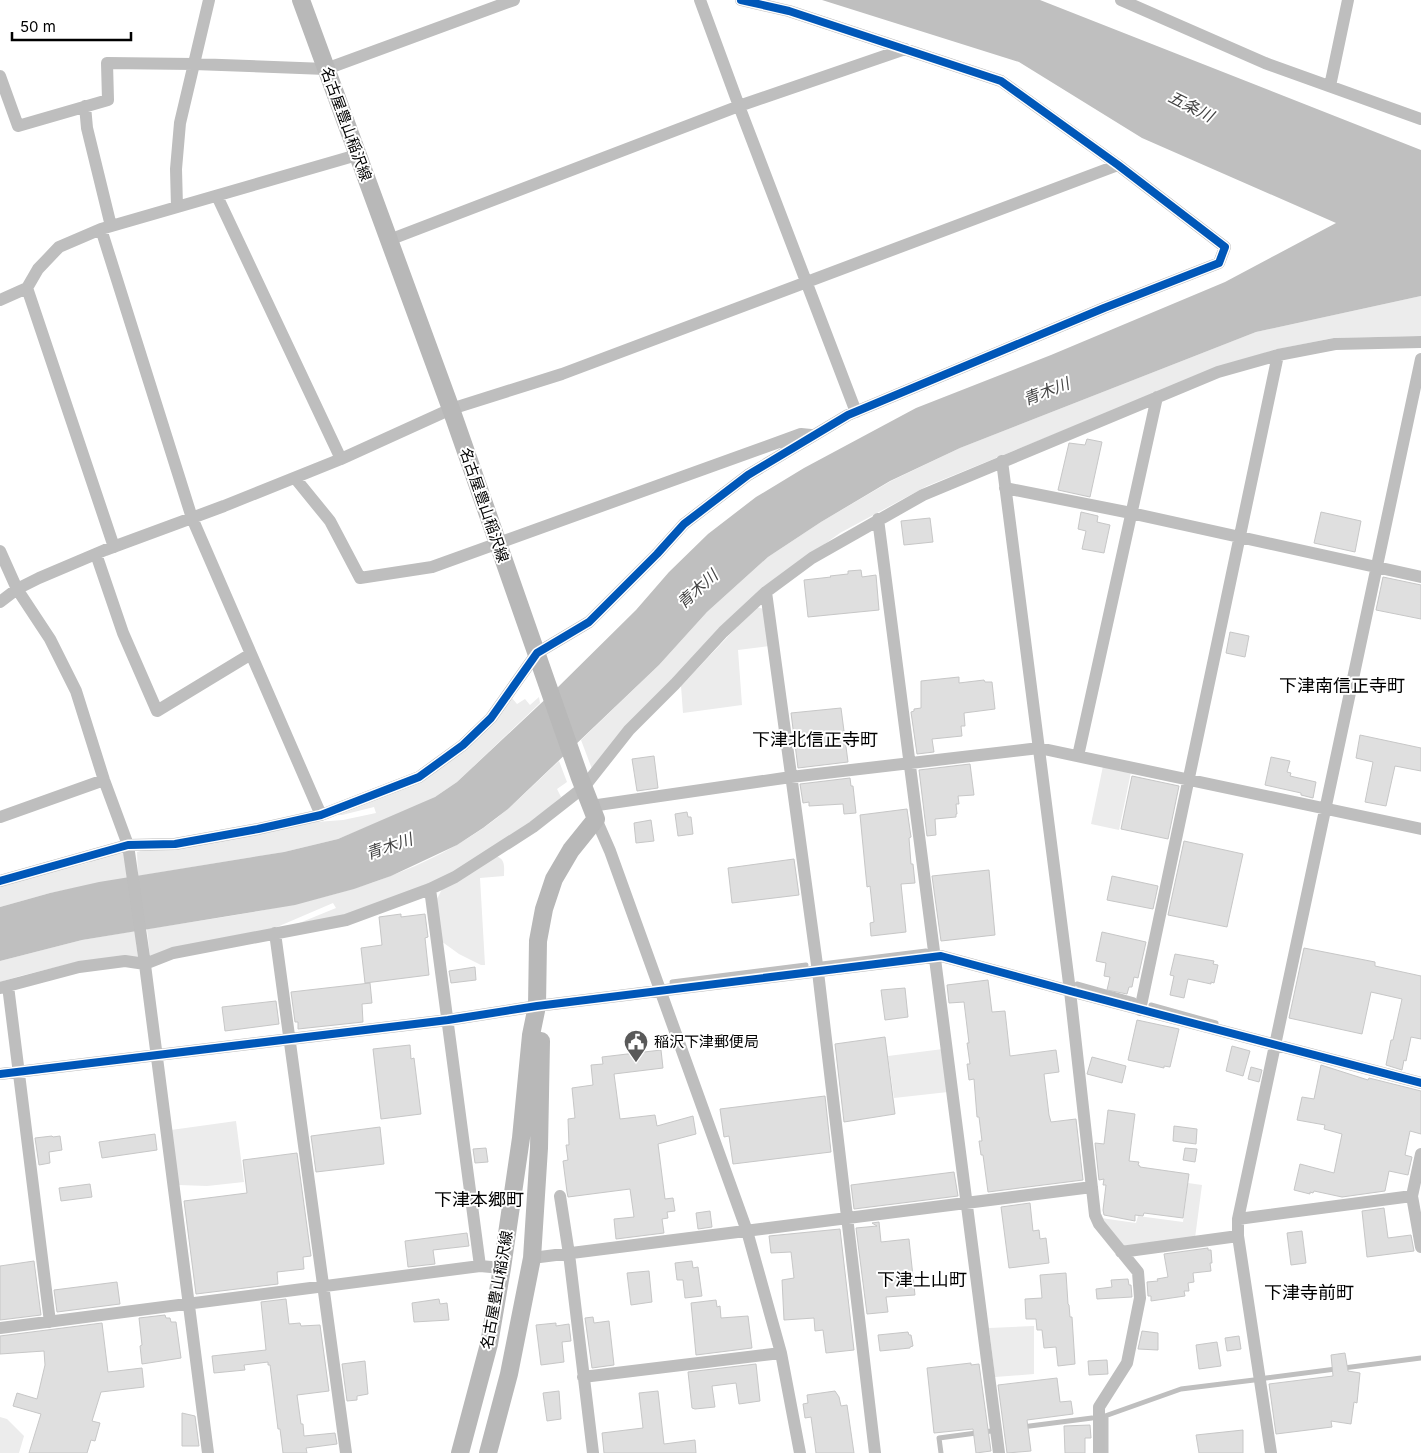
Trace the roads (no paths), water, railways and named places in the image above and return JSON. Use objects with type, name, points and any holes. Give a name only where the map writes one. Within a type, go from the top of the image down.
[{"type":"main road","name":"名古屋豊山稲沢線","points":[[301,0],[594,812],[554,879],[544,909],[538,941],[536,1006],[531,1035],[522,1138],[502,1268],[489,1344],[460,1453]]},
{"type":"main road","name":"名古屋豊山稲沢線","points":[[488,1453],[509,1374],[532,1258],[539,1148],[541,1058],[541,1028],[536,1006]]},
{"type":"street","points":[[177,207],[176,170],[180,123],[209,0]]},
{"type":"street","points":[[0,76],[18,126],[108,100],[107,63],[194,64],[326,70],[514,0]]},
{"type":"street","points":[[700,0],[856,412]]},
{"type":"street","points":[[0,881],[129,848],[175,844],[321,815],[419,777],[463,745],[491,718],[539,660],[589,622],[684,524],[748,475],[856,412],[1104,308],[1219,263],[1225,247],[1118,165],[1001,81],[789,11],[741,0]]},
{"type":"street","points":[[1120,0],[1265,63],[1421,119]]},
{"type":"street","points":[[1330,86],[1348,0]]},
{"type":"street","points":[[389,240],[739,106],[905,49]]},
{"type":"street","points":[[85,106],[86,128],[106,227],[192,518],[321,815]]},
{"type":"street","points":[[0,300],[26,288],[38,269],[59,247],[106,227],[357,155]]},
{"type":"street","points":[[0,602],[17,589],[39,578],[96,554],[342,459],[450,409],[562,374],[1118,165]]},
{"type":"street","points":[[217,196],[342,459]]},
{"type":"street","points":[[26,288],[114,547]]},
{"type":"street","points":[[50,1322],[19,1072],[4,987],[79,967],[144,960],[346,920],[430,889],[455,877],[534,827],[582,782],[629,730],[724,632],[766,592],[812,558],[878,519],[923,495],[1218,372],[1278,354],[1335,344],[1421,342]]},
{"type":"street","points":[[1140,1010],[1278,354]]},
{"type":"street","points":[[1270,1453],[1238,1236],[1238,1219],[1421,359]]},
{"type":"street","points":[[1078,756],[1157,397]]},
{"type":"street","points":[[295,478],[330,521],[360,578],[432,567],[801,434],[814,436]]},
{"type":"street","points":[[1002,461],[1070,991],[1095,1215],[1099,1224],[1138,1272],[1140,1298],[1127,1363],[1099,1407],[1099,1453]]},
{"type":"street","points":[[1005,488],[1131,513],[1421,577]]},
{"type":"street","points":[[878,519],[999,1453]]},
{"type":"street","points":[[0,551],[17,589],[50,639],[76,691],[104,780],[129,848],[208,1453]]},
{"type":"street","points":[[96,554],[122,633],[157,711],[251,654]]},
{"type":"street","points":[[766,592],[818,972],[875,1453]]},
{"type":"street","points":[[800,1453],[781,1353],[747,1231],[610,851],[594,812],[791,777],[1039,748],[1421,829]]},
{"type":"street","points":[[0,817],[104,780]]},
{"type":"street","points":[[430,889],[480,1266]]},
{"type":"street","points":[[275,933],[346,1453]]},
{"type":"street","points":[[0,1074],[448,1020],[536,1006],[941,956],[1421,1083]]},
{"type":"street","points":[[1421,1154],[1412,1196],[1421,1247]]},
{"type":"street","points":[[532,1258],[1092,1187]]},
{"type":"street","points":[[560,1196],[569,1254],[592,1453]]},
{"type":"street","points":[[1238,1219],[1412,1196]]},
{"type":"street","points":[[1121,1252],[1238,1236]]},
{"type":"street","points":[[0,1328],[480,1266],[502,1268]]},
{"type":"street","points":[[584,1376],[781,1353]]},
{"type":"water","points":[[822,0],[1040,0],[1421,150],[1421,296],[1256,332],[960,448],[890,481],[821,522],[768,557],[707,612],[659,665],[508,809],[457,845],[391,876],[354,889],[295,905],[82,940],[0,961],[0,907],[99,882],[284,852],[338,839],[435,797],[457,782],[553,692],[636,610],[669,572],[708,534],[756,497],[804,468],[916,408],[1051,355],[1225,282],[1336,223],[1142,138],[1019,62]]},
{"type":"waterway","points":[[822,964],[926,951]]},
{"type":"waterway","points":[[672,982],[806,965]]},
{"type":"waterway","points":[[1077,984],[1134,1000]]},
{"type":"waterway","points":[[1151,1005],[1216,1023]]},
{"type":"waterway","points":[[1266,1378],[1421,1358]]},
{"type":"waterway","points":[[1105,1416],[1181,1389],[1254,1380]]},
{"type":"waterway","points":[[1106,1416],[1106,1453]]},
{"type":"waterway","points":[[1022,1427],[1092,1418]]},
{"type":"waterway","points":[[941,1453],[939,1438],[991,1431]]},
{"type":"place","name":"稲沢下津郵便局","points":[[636,1063]]},
{"type":"district","name":"下津南信正寺町","points":[[1342,686]]},
{"type":"district","name":"下津北信正寺町","points":[[815,740]]},
{"type":"district","name":"下津本郷町","points":[[479,1200]]},
{"type":"district","name":"下津土山町","points":[[922,1280]]},
{"type":"district","name":"下津寺前町","points":[[1309,1293]]},
{"type":"water label","name":"五条川","points":[[1191,106]]},
{"type":"water label","name":"青木川","points":[[1046,391]]},
{"type":"water label","name":"青木川","points":[[697,589]]},
{"type":"water label","name":"青木川","points":[[389,846]]}]
